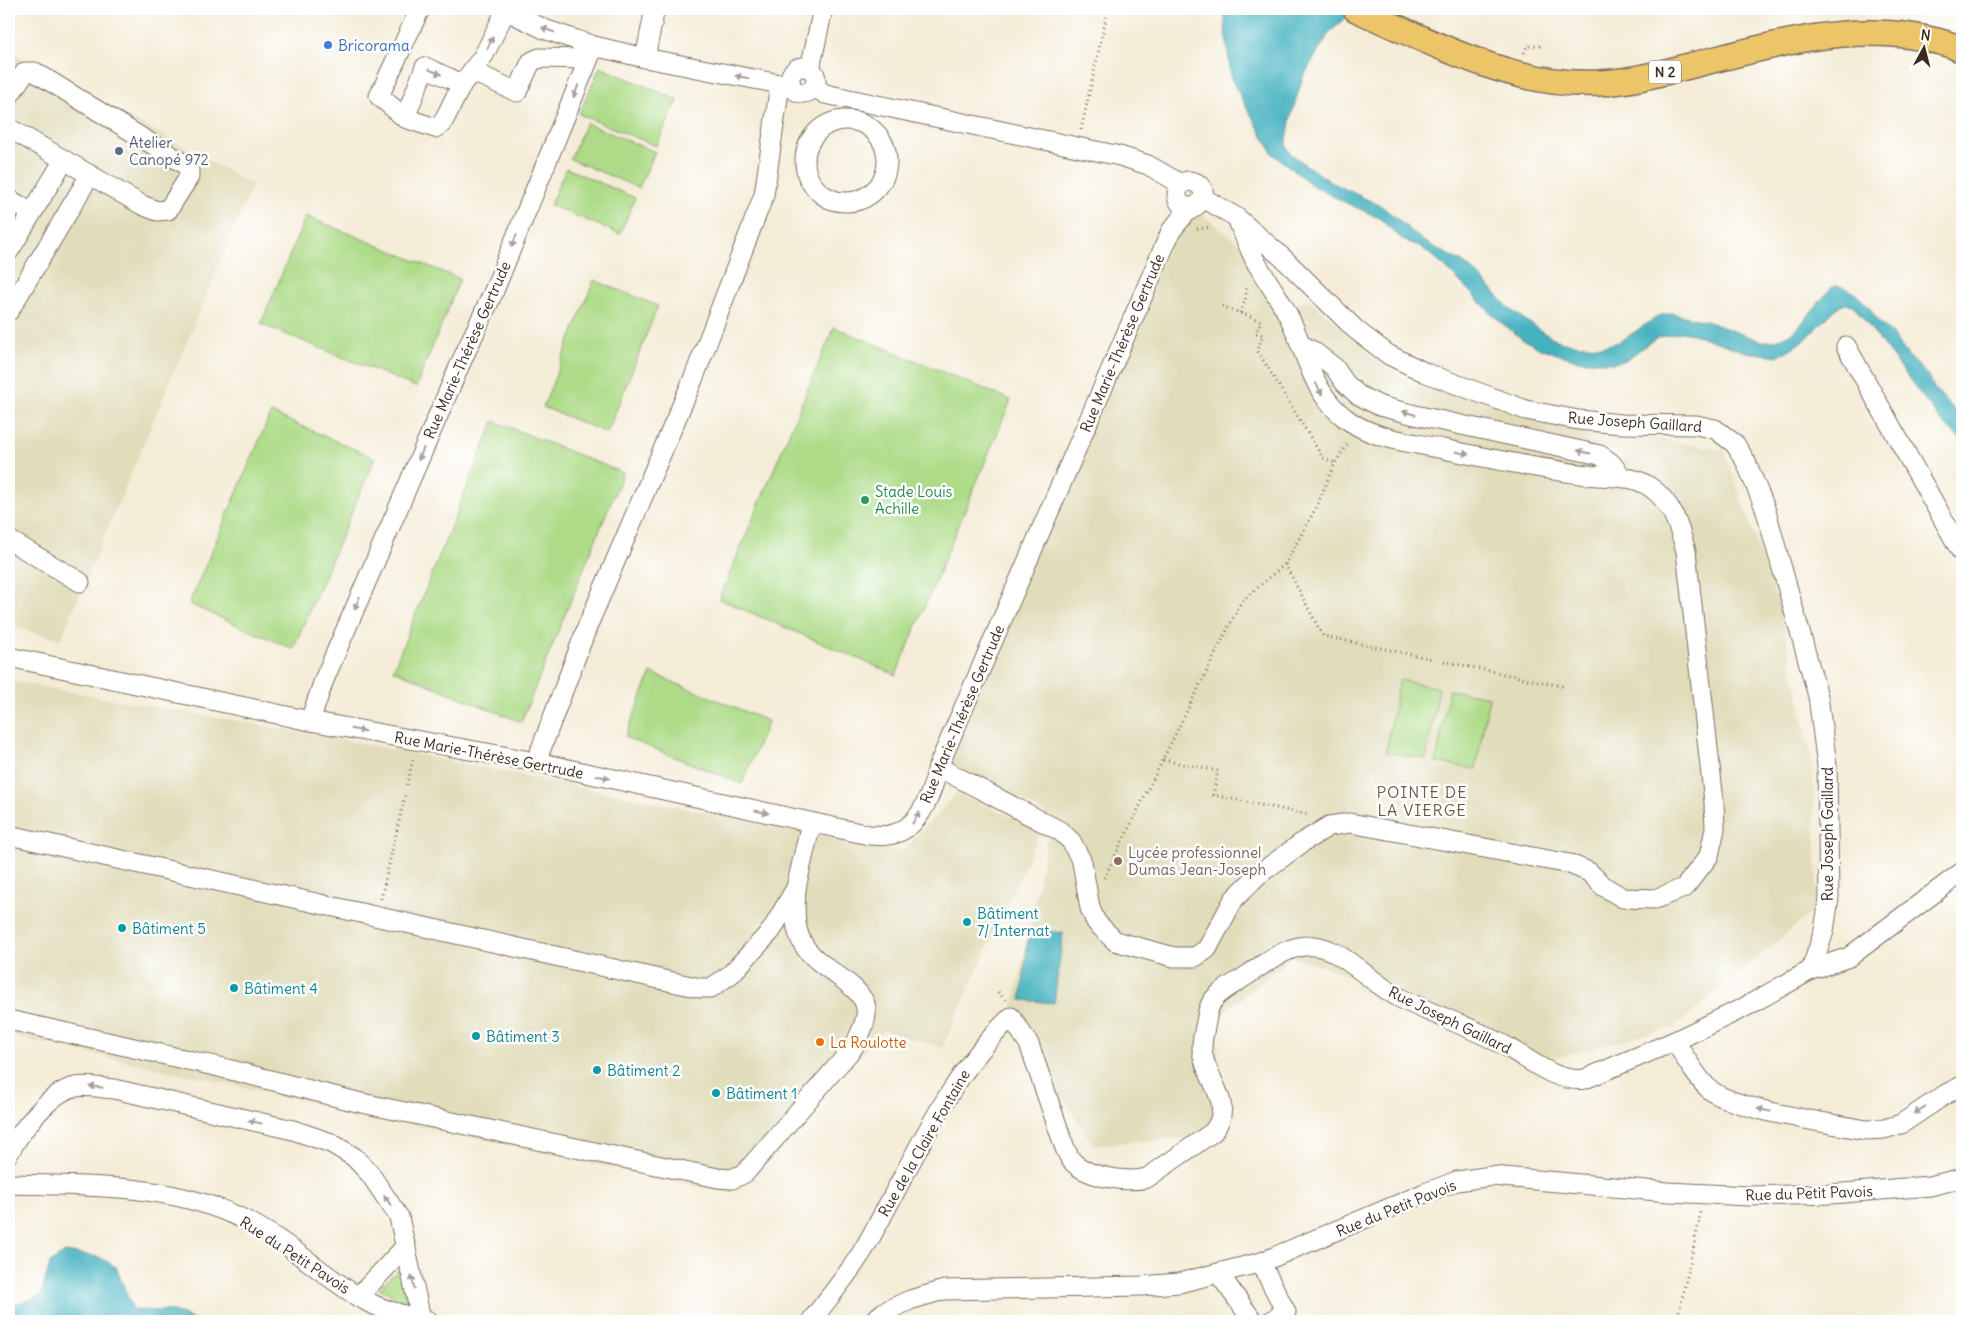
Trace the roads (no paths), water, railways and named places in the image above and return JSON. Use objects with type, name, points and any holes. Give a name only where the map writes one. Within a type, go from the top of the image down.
[{"type":"main road","name":"N 2","points":[[1365,13],[1450,51],[1495,68],[1563,83],[1635,80],[1810,38],[1846,33],[1891,33],[1929,39],[1962,50]]},
{"type":"street","points":[[420,9],[379,96],[405,118],[435,128],[442,124],[466,79],[484,55],[504,10],[591,53]]},
{"type":"street","points":[[645,58],[655,9]]},
{"type":"street","points":[[811,9],[804,81],[834,122]]},
{"type":"street","points":[[536,762],[588,625],[694,377],[764,195],[804,81],[823,9]]},
{"type":"street","points":[[405,118],[426,67],[466,79],[480,75],[517,92],[530,62],[539,58],[591,53],[645,58],[804,81],[893,108],[1107,153],[1148,165],[1181,184],[1187,181],[1196,182],[1202,189],[1199,203]]},
{"type":"street","name":"Rue Marie-Thérèse Gertrude","points":[[591,53],[493,293],[462,360],[324,680],[310,721],[536,762],[869,835],[890,835],[912,825],[934,786],[938,767],[1171,231],[1179,220],[1199,203]]},
{"type":"street","points":[[9,96],[25,72],[35,72],[186,165],[190,172],[168,210],[157,211],[142,205],[9,128]]},
{"type":"street","points":[[867,126],[893,108]]},
{"type":"street","points":[[857,121],[877,134],[884,146],[887,159],[886,172],[881,184],[872,194],[860,200],[841,202],[822,195],[813,186],[806,174],[804,161],[806,148],[813,136],[822,128],[834,122],[857,121]]},
{"type":"street","points":[[9,251],[64,160]]},
{"type":"street","points":[[9,311],[90,175]]},
{"type":"street","points":[[9,199],[32,213]]},
{"type":"street","name":"Rue Joseph Gaillard","points":[[1147,1178],[1213,1132],[1220,1123],[1221,1098],[1205,1064],[1202,1053],[1207,1012],[1212,1001],[1277,955],[1293,947],[1322,947],[1329,950],[1400,998],[1483,1032],[1545,1070],[1576,1080],[1585,1079],[1675,1042],[1745,1007],[1811,970],[1824,931],[1829,898],[1827,766],[1818,696],[1765,508],[1746,462],[1735,444],[1714,429],[1696,425],[1578,420],[1526,410],[1426,373],[1389,355],[1356,330],[1283,258],[1236,217],[1199,203]]},
{"type":"street","points":[[938,767],[1060,831],[1071,841],[1082,862],[1090,908],[1096,922],[1115,941],[1174,957],[1195,957],[1207,949],[1234,899],[1258,875],[1303,842],[1329,826],[1350,823],[1570,864],[1589,872],[1603,886],[1623,898],[1655,899],[1684,888],[1709,856],[1715,830],[1713,792],[1686,552],[1676,518],[1665,500],[1650,487],[1635,480],[1591,476],[1515,464],[1394,439],[1359,427],[1330,406],[1320,391],[1288,314],[1257,263],[1236,217]]},
{"type":"street","points":[[1300,344],[1314,351],[1334,367],[1345,383],[1358,395],[1380,406],[1600,455],[1611,463],[1623,478]]},
{"type":"street","points":[[1846,346],[1962,553]]},
{"type":"street","points":[[9,540],[80,582]]},
{"type":"street","points":[[9,658],[310,721]]},
{"type":"street","points":[[9,1020],[219,1067],[357,1102],[718,1178],[732,1178],[745,1173],[853,1048],[860,1033],[866,1008],[859,992],[818,962],[803,944],[794,920],[796,888],[811,822]]},
{"type":"street","points":[[9,835],[700,988],[711,988],[731,974],[771,931],[796,888]]},
{"type":"street","points":[[1811,970],[1849,957],[1962,872]]},
{"type":"street","name":"Rue de la Claire Fontaine","points":[[811,1321],[864,1249],[958,1078],[997,1030],[1011,1016],[1029,1044],[1066,1151],[1072,1162],[1081,1169],[1105,1177],[1134,1181],[1147,1178]]},
{"type":"street","points":[[1675,1042],[1709,1089],[1736,1103],[1865,1130],[1884,1129],[1901,1124],[1946,1094],[1962,1086]]},
{"type":"street","points":[[9,1153],[40,1110],[55,1097],[70,1088],[86,1086],[114,1090],[284,1128],[331,1142],[354,1156],[370,1174],[399,1217],[425,1320]]},
{"type":"street","name":"Rue du Petit Pavois","points":[[872,1321],[884,1312],[910,1300],[944,1290],[1141,1286],[1179,1283],[1219,1274],[1262,1262],[1368,1219],[1425,1193],[1457,1181],[1476,1177],[1492,1176],[1749,1196],[1831,1194],[1930,1186],[1962,1178]]},
{"type":"street","name":"Rue du Petit Pavois","points":[[9,1184],[128,1188],[179,1196],[217,1208],[248,1221],[358,1297],[391,1312],[425,1320]]},
{"type":"street","points":[[358,1297],[406,1246]]},
{"type":"street","points":[[1262,1262],[1286,1312],[1271,1321]]},
{"type":"street","points":[[1219,1274],[1254,1321]]},
{"type":"water","points":[[1225,9],[1354,9],[1328,35],[1303,77],[1291,116],[1286,146],[1290,153],[1333,183],[1383,207],[1423,241],[1464,263],[1510,309],[1541,331],[1557,340],[1572,344],[1603,346],[1619,342],[1659,316],[1671,313],[1706,321],[1761,341],[1772,341],[1783,338],[1797,329],[1831,288],[1837,286],[1844,287],[1855,293],[1868,306],[1879,322],[1892,334],[1907,354],[1928,376],[1934,388],[1962,418],[1962,441],[1941,421],[1853,305],[1846,304],[1838,307],[1805,340],[1779,356],[1746,352],[1693,334],[1681,332],[1656,338],[1624,361],[1613,363],[1576,360],[1539,348],[1522,339],[1498,320],[1445,267],[1420,246],[1404,241],[1379,218],[1312,185],[1273,154],[1231,79],[1225,27]]},
{"type":"water","points":[[1029,929],[1063,933],[1054,1003],[1021,1000]]},
{"type":"water","points":[[65,1252],[99,1257],[116,1267],[133,1310],[174,1311],[196,1321],[9,1321],[9,1306],[41,1296],[50,1263]]},
{"type":"place","name":"Bricorama","points":[[328,45]]},
{"type":"place","name":"Atelier Canopé 972","points":[[119,151]]},
{"type":"place","name":"Stade Louis Achille","points":[[865,500]]},
{"type":"place","name":"Lycée professionnel Dumas Jean-Joseph","points":[[1118,861]]},
{"type":"place","name":"Bâtiment 7/ Internat","points":[[967,922]]},
{"type":"place","name":"Bâtiment 5","points":[[122,928]]},
{"type":"place","name":"Bâtiment 4","points":[[234,988]]},
{"type":"place","name":"Bâtiment 3","points":[[476,1036]]},
{"type":"place","name":"La Roulotte","points":[[820,1042]]},
{"type":"place","name":"Bâtiment 2","points":[[597,1070]]},
{"type":"place","name":"Bâtiment 1","points":[[716,1093]]},
{"type":"district","name":"POINTE DE LA VIERGE","points":[[1422,801]]}]
